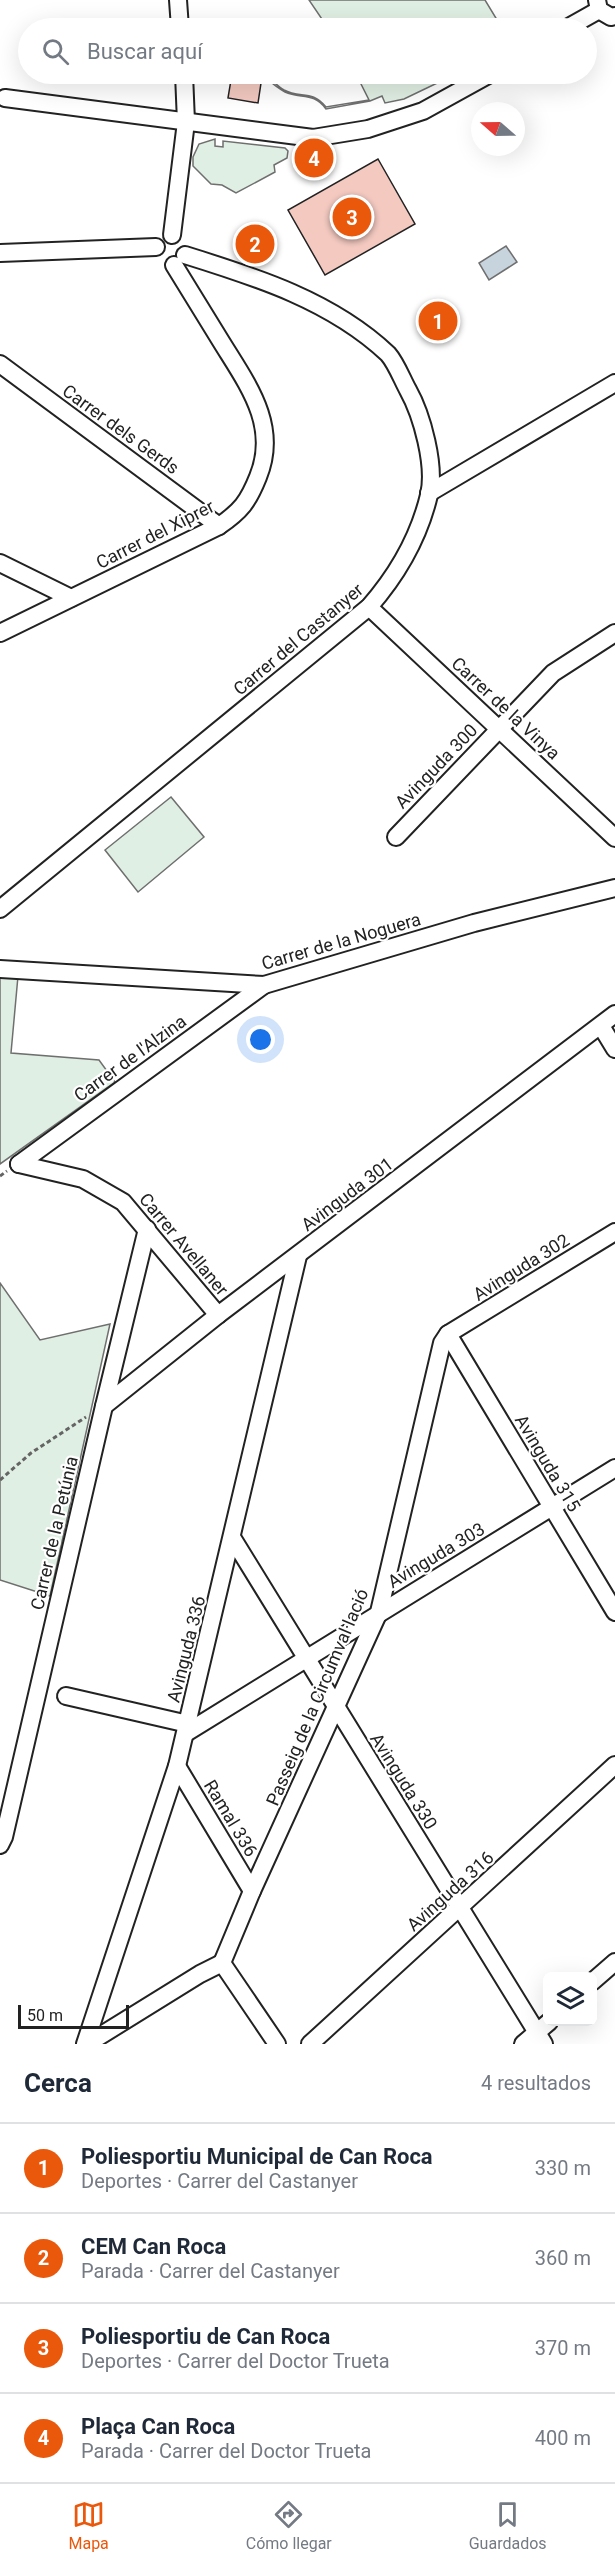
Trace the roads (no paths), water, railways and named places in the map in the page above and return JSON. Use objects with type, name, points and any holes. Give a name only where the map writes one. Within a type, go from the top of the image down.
[{"type":"street","points":[[178,0],[179,18]]},
{"type":"street","points":[[172,235],[186,122],[184,84]]},
{"type":"street","points":[[5,98],[313,138],[368,129],[423,111],[472,84]]},
{"type":"street","points":[[172,235],[183,242],[179,260],[160,261],[156,247],[162,238],[172,235]]},
{"type":"street","points":[[0,253],[156,247]]},
{"type":"street","name":"Carrer del Castanyer","points":[[0,909],[369,607],[392,582],[413,540],[429,494],[428,445],[415,403],[389,356],[337,316],[274,284],[179,260]]},
{"type":"street","name":"Carrer del Xiprer","points":[[0,633],[219,526],[240,512],[251,494],[265,456],[266,437],[263,421],[250,388],[179,260]]},
{"type":"street","name":"Carrer dels Gerds","points":[[0,364],[219,526]]},
{"type":"street","points":[[429,494],[615,383]]},
{"type":"street","points":[[0,563],[71,598]]},
{"type":"street","name":"Carrer de la Vinya","points":[[369,607],[615,838]]},
{"type":"street","name":"Avinguda 300","points":[[396,837],[553,673],[615,633]]},
{"type":"street","name":"Carrer de la Noguera","points":[[0,969],[264,985],[474,923],[615,888]]},
{"type":"street","name":"Carrer de l'Alzina","points":[[19,1164],[264,985]]},
{"type":"street","name":"Avinguda 301","points":[[104,1406],[218,1315],[615,1014]]},
{"type":"street","points":[[601,1026],[615,1049]]},
{"type":"street","name":"Carrer Avellaner","points":[[19,1164],[83,1179],[123,1202],[218,1315]]},
{"type":"street","name":"Carrer de la Petúnia","points":[[0,1845],[4,1837],[147,1229]]},
{"type":"street","name":"Avinguda 302","points":[[448,1334],[615,1232]]},
{"type":"street","name":"Avinguda 336","points":[[86,2044],[177,1766],[233,1539],[298,1256]]},
{"type":"street","name":"Avinguda 315","points":[[448,1334],[615,1612]]},
{"type":"street","name":"Passeig de la Circumval·lació","points":[[222,1963],[252,1891],[379,1612],[442,1343],[448,1334]]},
{"type":"street","name":"Avinguda 303","points":[[187,1728],[306,1658],[615,1468]]},
{"type":"street","name":"Avinguda 330","points":[[233,1539],[460,1909],[543,2033]]},
{"type":"street","points":[[66,1696],[187,1728]]},
{"type":"street","name":"Avinguda 316","points":[[310,2044],[615,1765]]},
{"type":"street","name":"Ramal 336","points":[[177,1766],[252,1891]]},
{"type":"street","points":[[597,1978],[615,1962]]},
{"type":"street","points":[[86,2044],[200,1974],[222,1963],[277,2044]]},
{"type":"street","points":[[523,2044],[543,2033]]},
{"type":"place","name":"Plaça Can Roca","points":[[314,158]]},
{"type":"place","name":"Poliesportiu de Can Roca","points":[[352,217]]},
{"type":"place","name":"CEM Can Roca","points":[[255,244]]},
{"type":"place","name":"Poliesportiu Municipal de Can Roca","points":[[438,321]]}]
